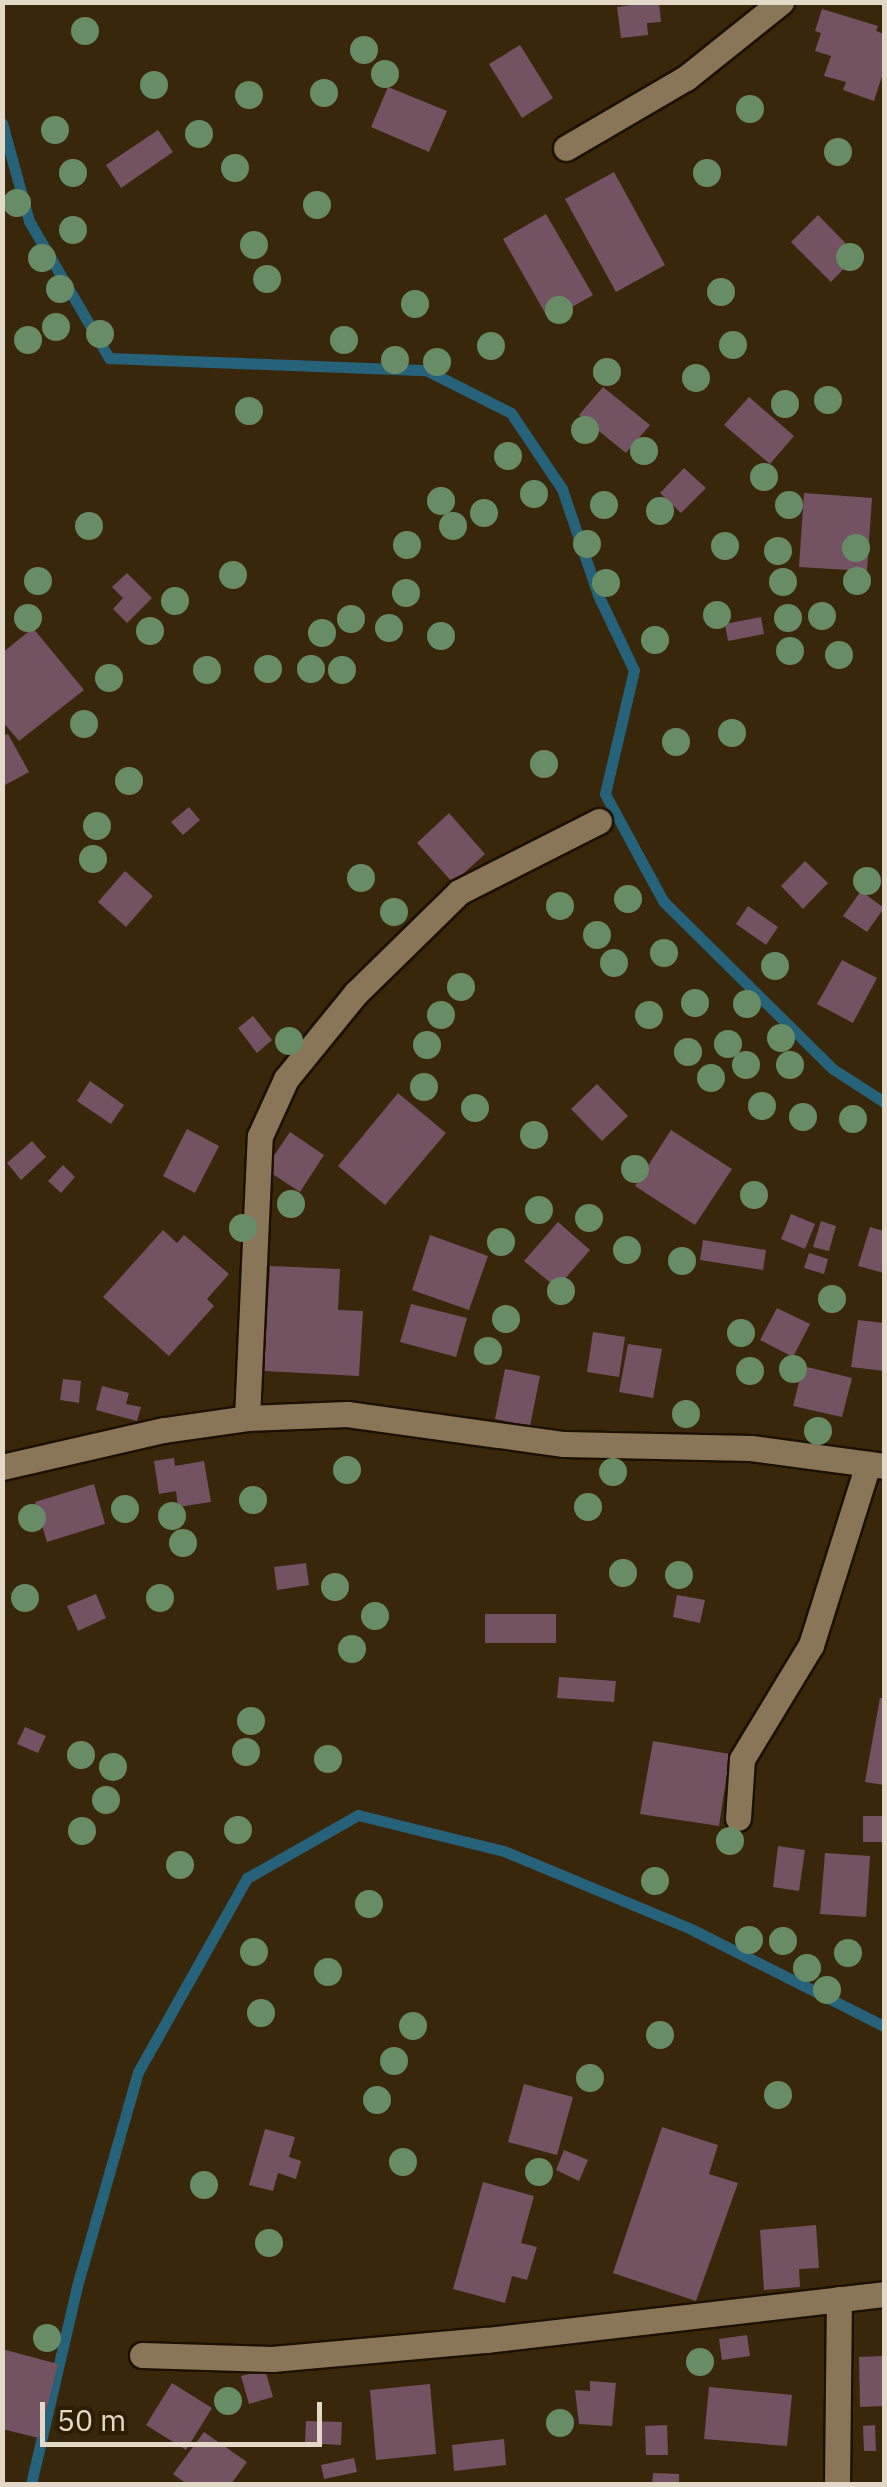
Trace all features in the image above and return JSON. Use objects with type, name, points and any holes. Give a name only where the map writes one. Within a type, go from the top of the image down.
[{"type":"street","points":[[566,148],[686,78],[781,2]]},
{"type":"street","points":[[247,1418],[260,1136],[286,1079],[356,993],[460,892],[599,821]]},
{"type":"street","points":[[2,1467],[164,1430],[247,1418],[346,1414],[564,1444],[752,1448],[876,1465],[811,1644],[742,1759],[738,1818]]},
{"type":"street","points":[[142,2355],[272,2358],[487,2340],[884,2294]]},
{"type":"street","points":[[837,2484],[840,2300]]},
{"type":"building","points":[[659,2],[661,22],[647,23],[648,35],[621,38],[617,7]]},
{"type":"building","points":[[822,9],[878,26],[876,31],[884,34],[884,70],[874,101],[843,90],[846,82],[824,76],[831,56],[815,51],[821,33],[815,31]]},
{"type":"building","points":[[520,45],[553,98],[522,118],[489,64]]},
{"type":"building","points":[[388,87],[447,111],[429,152],[371,127]]},
{"type":"building","points":[[158,130],[173,152],[121,188],[106,165]]},
{"type":"building","points":[[614,172],[665,265],[616,292],[565,199]]},
{"type":"building","points":[[546,214],[593,295],[549,320],[503,239]]},
{"type":"building","points":[[818,215],[857,255],[831,282],[791,242]]},
{"type":"building","points":[[603,387],[650,425],[626,453],[579,415]]},
{"type":"building","points":[[749,397],[794,436],[770,464],[724,425]]},
{"type":"building","points":[[684,468],[706,488],[681,513],[660,493]]},
{"type":"building","points":[[804,493],[872,498],[867,571],[799,567]]},
{"type":"building","points":[[127,573],[152,598],[127,623],[113,609],[123,598],[112,587]]},
{"type":"building","points":[[761,617],[764,634],[728,641],[725,624]]},
{"type":"building","points":[[33,628],[84,690],[19,741],[2,721],[2,653]]},
{"type":"building","points":[[8,734],[29,772],[5,785],[2,736]]},
{"type":"building","points":[[189,807],[200,820],[183,835],[171,822]]},
{"type":"building","points":[[449,813],[485,854],[453,883],[417,843]]},
{"type":"building","points":[[805,861],[828,883],[803,909],[781,886]]},
{"type":"building","points":[[125,871],[153,896],[126,927],[98,902]]},
{"type":"building","points":[[861,891],[884,908],[867,932],[843,916]]},
{"type":"building","points":[[748,906],[778,927],[766,945],[736,924]]},
{"type":"building","points":[[766,955],[781,962],[776,972],[761,965]]},
{"type":"building","points":[[842,960],[877,978],[853,1023],[817,1004]]},
{"type":"building","points":[[253,1016],[272,1040],[257,1053],[238,1028]]},
{"type":"building","points":[[90,1081],[124,1105],[111,1124],[77,1101]]},
{"type":"building","points":[[597,1084],[628,1116],[602,1141],[571,1109]]},
{"type":"building","points":[[398,1093],[446,1133],[385,1205],[338,1166]]},
{"type":"building","points":[[187,1129],[219,1146],[195,1193],[163,1176]]},
{"type":"building","points":[[671,1130],[732,1169],[695,1225],[635,1186]]},
{"type":"building","points":[[290,1132],[324,1155],[300,1192],[265,1169]]},
{"type":"building","points":[[32,1141],[46,1157],[21,1180],[7,1163]]},
{"type":"building","points":[[63,1165],[75,1177],[61,1193],[48,1181]]},
{"type":"building","points":[[791,1214],[815,1224],[805,1249],[781,1239]]},
{"type":"building","points":[[821,1221],[836,1226],[829,1251],[813,1247]]},
{"type":"building","points":[[558,1222],[590,1250],[557,1288],[524,1261]]},
{"type":"building","points":[[870,1227],[884,1231],[884,1273],[858,1266]]},
{"type":"building","points":[[163,1230],[177,1243],[184,1235],[229,1274],[207,1299],[214,1306],[169,1356],[103,1297]]},
{"type":"building","points":[[430,1235],[488,1256],[469,1310],[412,1290]]},
{"type":"building","points":[[703,1240],[766,1250],[763,1270],[700,1260]]},
{"type":"building","points":[[809,1253],[828,1259],[824,1274],[804,1268]]},
{"type":"building","points":[[270,1266],[340,1269],[338,1310],[363,1311],[359,1376],[264,1371]]},
{"type":"building","points":[[411,1304],[467,1318],[456,1357],[400,1342]]},
{"type":"building","points":[[777,1308],[810,1324],[793,1357],[760,1340]]},
{"type":"building","points":[[858,1320],[884,1323],[884,1371],[851,1367]]},
{"type":"building","points":[[593,1332],[625,1337],[619,1377],[587,1372]]},
{"type":"building","points":[[628,1344],[662,1349],[653,1398],[619,1392]]},
{"type":"building","points":[[803,1366],[852,1378],[842,1417],[793,1406]]},
{"type":"building","points":[[505,1369],[540,1376],[530,1426],[495,1419]]},
{"type":"building","points":[[63,1379],[81,1381],[79,1403],[60,1400]]},
{"type":"building","points":[[102,1386],[129,1393],[126,1404],[141,1407],[137,1421],[96,1410]]},
{"type":"building","points":[[174,1458],[175,1466],[204,1461],[211,1502],[178,1507],[176,1491],[159,1494],[154,1461]]},
{"type":"building","points":[[94,1484],[105,1524],[47,1542],[35,1502]]},
{"type":"building","points":[[306,1563],[309,1585],[277,1590],[274,1567]]},
{"type":"building","points":[[96,1594],[106,1618],[78,1631],[67,1606]]},
{"type":"building","points":[[677,1595],[705,1600],[700,1623],[673,1617]]},
{"type":"building","points":[[485,1614],[556,1614],[556,1643],[485,1643]]},
{"type":"building","points":[[559,1677],[616,1681],[614,1702],[557,1698]]},
{"type":"building","points":[[880,1698],[884,1698],[884,1785],[865,1782]]},
{"type":"building","points":[[25,1727],[46,1736],[38,1753],[17,1744]]},
{"type":"building","points":[[653,1741],[730,1754],[719,1826],[640,1814]]},
{"type":"building","points":[[863,1816],[884,1816],[884,1842],[863,1842]]},
{"type":"building","points":[[778,1846],[805,1850],[799,1891],[773,1887]]},
{"type":"building","points":[[825,1853],[870,1856],[866,1917],[820,1914]]},
{"type":"building","points":[[524,2084],[573,2097],[557,2155],[508,2142]]},
{"type":"building","points":[[662,2127],[718,2145],[709,2174],[738,2183],[696,2301],[613,2273]]},
{"type":"building","points":[[265,2129],[295,2137],[289,2157],[301,2161],[296,2179],[278,2173],[273,2191],[249,2185]]},
{"type":"building","points":[[564,2150],[588,2160],[579,2181],[556,2170]]},
{"type":"building","points":[[483,2182],[534,2196],[521,2243],[537,2247],[527,2280],[512,2276],[505,2303],[453,2289]]},
{"type":"building","points":[[816,2225],[819,2268],[799,2269],[800,2287],[764,2290],[760,2230]]},
{"type":"building","points":[[747,2335],[750,2356],[722,2360],[719,2339]]},
{"type":"building","points":[[2,2349],[58,2364],[39,2438],[2,2429]]},
{"type":"building","points":[[884,2356],[884,2406],[860,2407],[859,2357]]},
{"type":"building","points":[[265,2370],[273,2397],[249,2404],[241,2376]]},
{"type":"building","points":[[590,2381],[616,2383],[612,2426],[579,2424],[575,2390],[590,2391]]},
{"type":"building","points":[[172,2383],[212,2408],[186,2450],[146,2425]]},
{"type":"building","points":[[430,2384],[436,2454],[376,2460],[370,2390]]},
{"type":"building","points":[[709,2387],[792,2395],[787,2446],[704,2439]]},
{"type":"building","points":[[306,2421],[342,2422],[341,2445],[305,2443]]},
{"type":"building","points":[[667,2425],[668,2455],[646,2455],[645,2426]]},
{"type":"building","points":[[875,2425],[876,2451],[864,2451],[863,2426]]},
{"type":"building","points":[[204,2432],[247,2462],[231,2484],[187,2484],[173,2474]]},
{"type":"building","points":[[504,2439],[506,2465],[454,2471],[452,2445]]},
{"type":"building","points":[[354,2458],[357,2472],[324,2479],[321,2465]]},
{"type":"building","points":[[653,2473],[679,2474],[679,2484],[652,2484]]},
{"type":"waterway","points":[[2,123],[29,221],[109,358],[426,370],[511,413],[562,489],[598,595],[634,670],[605,794],[663,901],[833,1069],[884,1102]]},
{"type":"waterway","points":[[31,2484],[77,2286],[138,2072],[247,1878],[358,1815],[504,1851],[691,1929],[884,2026]]}]
